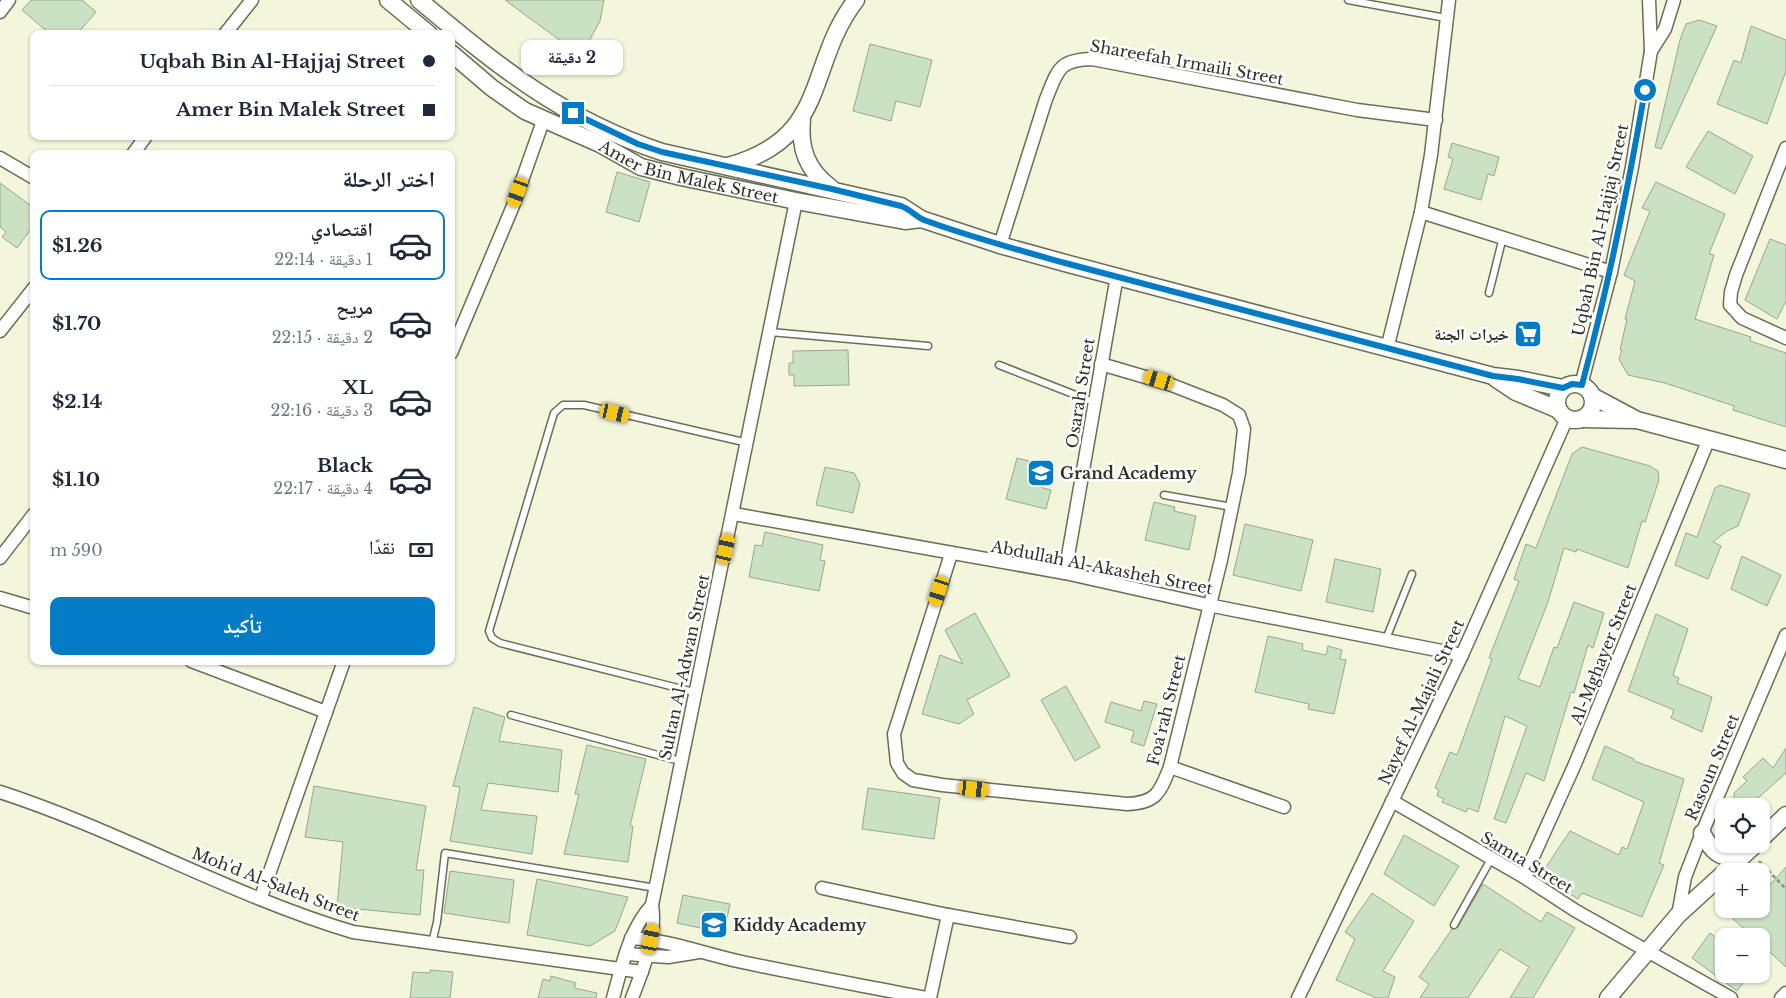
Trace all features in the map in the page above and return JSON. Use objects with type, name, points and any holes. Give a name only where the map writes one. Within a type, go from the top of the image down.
[{"type":"street","points":[[0,12],[9,0]]},
{"type":"street","points":[[228,30],[252,0]]},
{"type":"street","points":[[388,0],[424,30]]},
{"type":"street","points":[[832,189],[809,166],[803,151],[800,135],[802,119],[840,24],[856,0]]},
{"type":"street","points":[[1387,349],[1421,212],[1436,120],[1449,0]]},
{"type":"street","name":"Uqbah Bin Al-Hajjaj Street","points":[[1587,390],[1652,51],[1649,0]]},
{"type":"street","name":"Uqbah Bin Al-Hajjaj Street","points":[[1652,51],[1665,29],[1674,0]]},
{"type":"street","name":"Amer Bin Malek Street","points":[[424,2],[489,58],[552,103],[638,144],[726,167],[832,189],[901,206],[909,209],[921,219],[1000,245],[1387,349],[1493,376],[1563,388]]},
{"type":"street","name":"Amer Bin Malek Street","points":[[455,56],[508,101],[543,121],[600,144],[630,162],[656,172],[905,221],[921,219]]},
{"type":"street","name":"Shareefah Irmaili Street","points":[[1000,245],[1055,76],[1063,65],[1073,60],[1092,59],[1357,110],[1436,120]]},
{"type":"street","points":[[455,344],[513,206],[543,121],[552,103]]},
{"type":"street","points":[[726,167],[760,155],[790,133],[802,119]]},
{"type":"street","points":[[1786,148],[1736,276],[1731,292],[1730,305],[1742,318],[1786,338]]},
{"type":"street","points":[[0,158],[30,176]]},
{"type":"street","name":"Sultan Al-Adwan Street","points":[[632,998],[642,972],[651,939],[654,918],[652,905],[680,761],[734,514],[796,201]]},
{"type":"street","points":[[1421,212],[1611,272]]},
{"type":"street","name":"Osarah Street","points":[[1065,573],[1096,403],[1116,276]]},
{"type":"street","points":[[0,331],[30,293]]},
{"type":"street","name":"Foa‘rah Street","points":[[951,554],[894,734],[896,763],[903,773],[913,780],[942,786],[1127,804],[1140,804],[1154,798],[1161,788],[1170,767],[1232,507],[1244,429],[1239,415],[1223,405],[1169,384],[1101,364]]},
{"type":"street","name":"Amer Bin Malek Street","points":[[1493,376],[1516,392],[1569,416],[1637,420],[1708,441],[1786,460]]},
{"type":"street","points":[[1572,384],[1587,390],[1592,409],[1569,416],[1558,398],[1563,388],[1572,384]]},
{"type":"street","name":"Amer Bin Malek Street","points":[[1587,390],[1637,420]]},
{"type":"street","name":"Nayef Al-Majali Street","points":[[1298,998],[1462,655],[1569,416]]},
{"type":"street","name":"Al-Mghayer Street","points":[[1524,877],[1575,764],[1708,441]]},
{"type":"street","name":"Abdullah Al-Akasheh Street","points":[[734,514],[1065,573],[1208,605],[1462,655]]},
{"type":"street","points":[[0,558],[30,519]]},
{"type":"street","points":[[0,598],[30,607]]},
{"type":"street","name":"Rasoun Street","points":[[1678,915],[1686,877],[1702,834],[1786,635]]},
{"type":"street","points":[[202,665],[326,712]]},
{"type":"street","points":[[261,897],[343,665]]},
{"type":"street","points":[[1170,767],[1284,807]]},
{"type":"street","name":"Moh'd Al-Saleh Street","points":[[0,792],[38,804],[197,873],[353,932],[642,972]]},
{"type":"street","name":"Samta Street","points":[[1392,801],[1524,877],[1646,951],[1731,998]]},
{"type":"street","points":[[1770,830],[1786,815]]},
{"type":"street","points":[[1702,834],[1715,851]]},
{"type":"street","points":[[1716,853],[1732,859],[1745,853]]},
{"type":"street","points":[[1735,863],[1747,853]]},
{"type":"street","points":[[1608,998],[1678,915],[1715,881]]},
{"type":"street","points":[[822,888],[948,915],[1070,937]]},
{"type":"street","name":"Sultan Al-Adwan Street","points":[[613,998],[631,938],[644,913],[652,905]]},
{"type":"street","points":[[930,998],[948,915]]},
{"type":"street","points":[[631,938],[651,939],[792,973],[926,998]]},
{"type":"street","points":[[626,954],[681,957],[699,952]]},
{"type":"street","points":[[1781,998],[1786,993]]},
{"type":"lane","points":[[1348,0],[1446,18]]},
{"type":"lane","points":[[1489,293],[1503,237]]},
{"type":"lane","points":[[770,332],[928,346]]},
{"type":"lane","points":[[999,365],[1096,403]]},
{"type":"lane","points":[[694,692],[500,643],[492,638],[489,631],[554,413],[563,405],[584,405],[748,443]]},
{"type":"lane","points":[[1164,495],[1232,507]]},
{"type":"lane","points":[[1386,639],[1412,574]]},
{"type":"lane","points":[[511,716],[680,761]]},
{"type":"lane","points":[[432,943],[437,922],[445,852],[656,888]]},
{"type":"lane","points":[[1454,925],[1491,859]]},
{"type":"path","points":[[1751,853],[1786,889]]},
{"type":"building","points":[[31,0],[82,0],[96,12],[80,30],[45,30],[22,10]]},
{"type":"building","points":[[505,0],[604,0],[600,21],[581,56]]},
{"type":"building","points":[[1699,20],[1717,26],[1661,149],[1655,147],[1680,40],[1686,24]]},
{"type":"building","points":[[1751,26],[1786,40],[1786,71],[1767,124],[1717,104],[1734,60],[1741,63]]},
{"type":"building","points":[[870,44],[932,60],[920,107],[896,101],[891,121],[853,111]]},
{"type":"building","points":[[1708,131],[1753,156],[1735,194],[1686,167]]},
{"type":"building","points":[[1452,143],[1499,157],[1494,176],[1488,174],[1481,200],[1444,189],[1453,159],[1448,157]]},
{"type":"building","points":[[617,172],[650,182],[639,222],[606,212]]},
{"type":"building","points":[[1656,182],[1725,214],[1709,254],[1714,255],[1695,319],[1751,337],[1750,341],[1786,353],[1786,427],[1733,410],[1734,406],[1665,383],[1628,375],[1619,359],[1627,319],[1625,319],[1635,281],[1624,275],[1650,211],[1642,208]]},
{"type":"building","points":[[0,183],[30,205],[30,230],[17,248],[2,237],[6,232],[0,227]]},
{"type":"building","points":[[1770,239],[1786,245],[1786,301],[1777,319],[1745,300]]},
{"type":"building","points":[[848,350],[849,385],[794,386],[794,375],[789,375],[789,363],[793,363],[793,351]]},
{"type":"building","points":[[1582,447],[1650,466],[1658,471],[1659,480],[1645,522],[1642,521],[1628,568],[1577,549],[1576,552],[1564,548],[1548,602],[1518,679],[1540,687],[1554,647],[1557,648],[1574,602],[1604,613],[1593,648],[1588,645],[1574,693],[1571,692],[1544,781],[1526,773],[1506,823],[1494,819],[1527,726],[1505,716],[1478,812],[1468,808],[1466,812],[1442,802],[1444,799],[1437,796],[1439,790],[1435,788],[1450,752],[1457,755],[1492,659],[1489,658],[1519,581],[1514,579],[1526,544],[1536,548],[1572,454]]},
{"type":"building","points":[[1017,458],[1048,466],[1043,488],[1051,490],[1046,509],[1006,499]]},
{"type":"building","points":[[825,467],[854,473],[860,484],[853,513],[816,505]]},
{"type":"building","points":[[1720,485],[1750,494],[1738,526],[1727,531],[1713,542],[1721,546],[1708,579],[1675,565],[1686,533],[1697,537],[1715,488]]},
{"type":"building","points":[[1154,502],[1175,507],[1174,511],[1196,516],[1189,550],[1145,540]]},
{"type":"building","points":[[1245,524],[1313,540],[1301,591],[1233,575]]},
{"type":"building","points":[[765,532],[823,545],[820,560],[825,561],[819,591],[749,577],[755,545],[762,546]]},
{"type":"building","points":[[1742,556],[1781,575],[1767,606],[1731,589]]},
{"type":"building","points":[[1335,559],[1381,569],[1373,612],[1326,602]]},
{"type":"building","points":[[975,613],[1010,676],[967,700],[974,714],[959,724],[922,714],[940,655],[963,664],[945,630]]},
{"type":"building","points":[[1656,614],[1688,629],[1673,675],[1679,678],[1677,683],[1712,697],[1702,732],[1671,718],[1674,710],[1628,691]]},
{"type":"building","points":[[1268,636],[1303,644],[1302,650],[1326,655],[1328,646],[1342,650],[1340,659],[1346,660],[1334,714],[1308,709],[1309,704],[1255,692]]},
{"type":"building","points":[[1066,686],[1100,747],[1075,761],[1041,700]]},
{"type":"building","points":[[1144,701],[1157,704],[1144,746],[1131,742],[1134,731],[1105,722],[1111,702],[1141,711]]},
{"type":"building","points":[[474,707],[505,717],[499,741],[562,750],[558,792],[488,783],[481,810],[537,816],[532,854],[450,841],[460,787],[453,786]]},
{"type":"building","points":[[587,745],[646,759],[630,826],[633,826],[628,862],[564,854],[579,794],[575,794]]},
{"type":"building","points":[[1605,746],[1634,759],[1634,761],[1684,779],[1659,863],[1664,865],[1642,917],[1582,893],[1578,899],[1540,876],[1570,831],[1619,855],[1622,847],[1627,849],[1644,802],[1592,779]]},
{"type":"building","points":[[1786,748],[1786,773],[1758,798],[1734,798],[1734,793],[1747,781],[1743,777],[1763,758],[1773,768]]},
{"type":"building","points":[[314,786],[426,806],[416,870],[424,870],[420,915],[337,907],[343,842],[305,837]]},
{"type":"building","points":[[868,788],[940,798],[934,839],[862,829]]},
{"type":"building","points":[[1404,835],[1459,866],[1434,906],[1384,874]]},
{"type":"building","points":[[1786,867],[1786,967],[1770,952],[1770,928],[1743,928],[1732,918],[1770,918],[1770,885]]},
{"type":"building","points":[[450,871],[514,880],[509,923],[444,913]]},
{"type":"building","points":[[537,879],[628,897],[615,931],[590,946],[527,935]]},
{"type":"building","points":[[1483,884],[1541,922],[1547,912],[1575,928],[1533,998],[1510,998],[1529,967],[1500,949],[1468,998],[1420,998],[1429,984],[1419,977],[1452,929],[1458,927]]},
{"type":"building","points":[[1372,893],[1414,921],[1383,971],[1395,977],[1388,998],[1376,998],[1336,980],[1355,939],[1345,932]]},
{"type":"building","points":[[683,895],[730,904],[724,933],[677,923]]},
{"type":"building","points":[[1710,933],[1715,937],[1715,975],[1692,958]]},
{"type":"building","points":[[430,970],[453,972],[450,998],[410,998],[413,972],[430,973]]},
{"type":"building","points":[[551,976],[576,983],[574,988],[597,993],[596,998],[538,998],[543,979],[550,981]]},
{"type":"building","points":[[1726,983],[1743,983],[1737,991]]},
{"type":"place","name":"خيرات الجنة","points":[[1528,334]]},
{"type":"place","name":"Grand Academy","points":[[1041,473]]},
{"type":"place","name":"Kiddy Academy","points":[[714,925]]},
{"type":"route","points":[[573,113],[638,144],[662,152],[901,206],[909,209],[921,219],[1000,245],[1065,263],[1493,376],[1563,388],[1572,384],[1582,385],[1611,272],[1645,90]]}]
